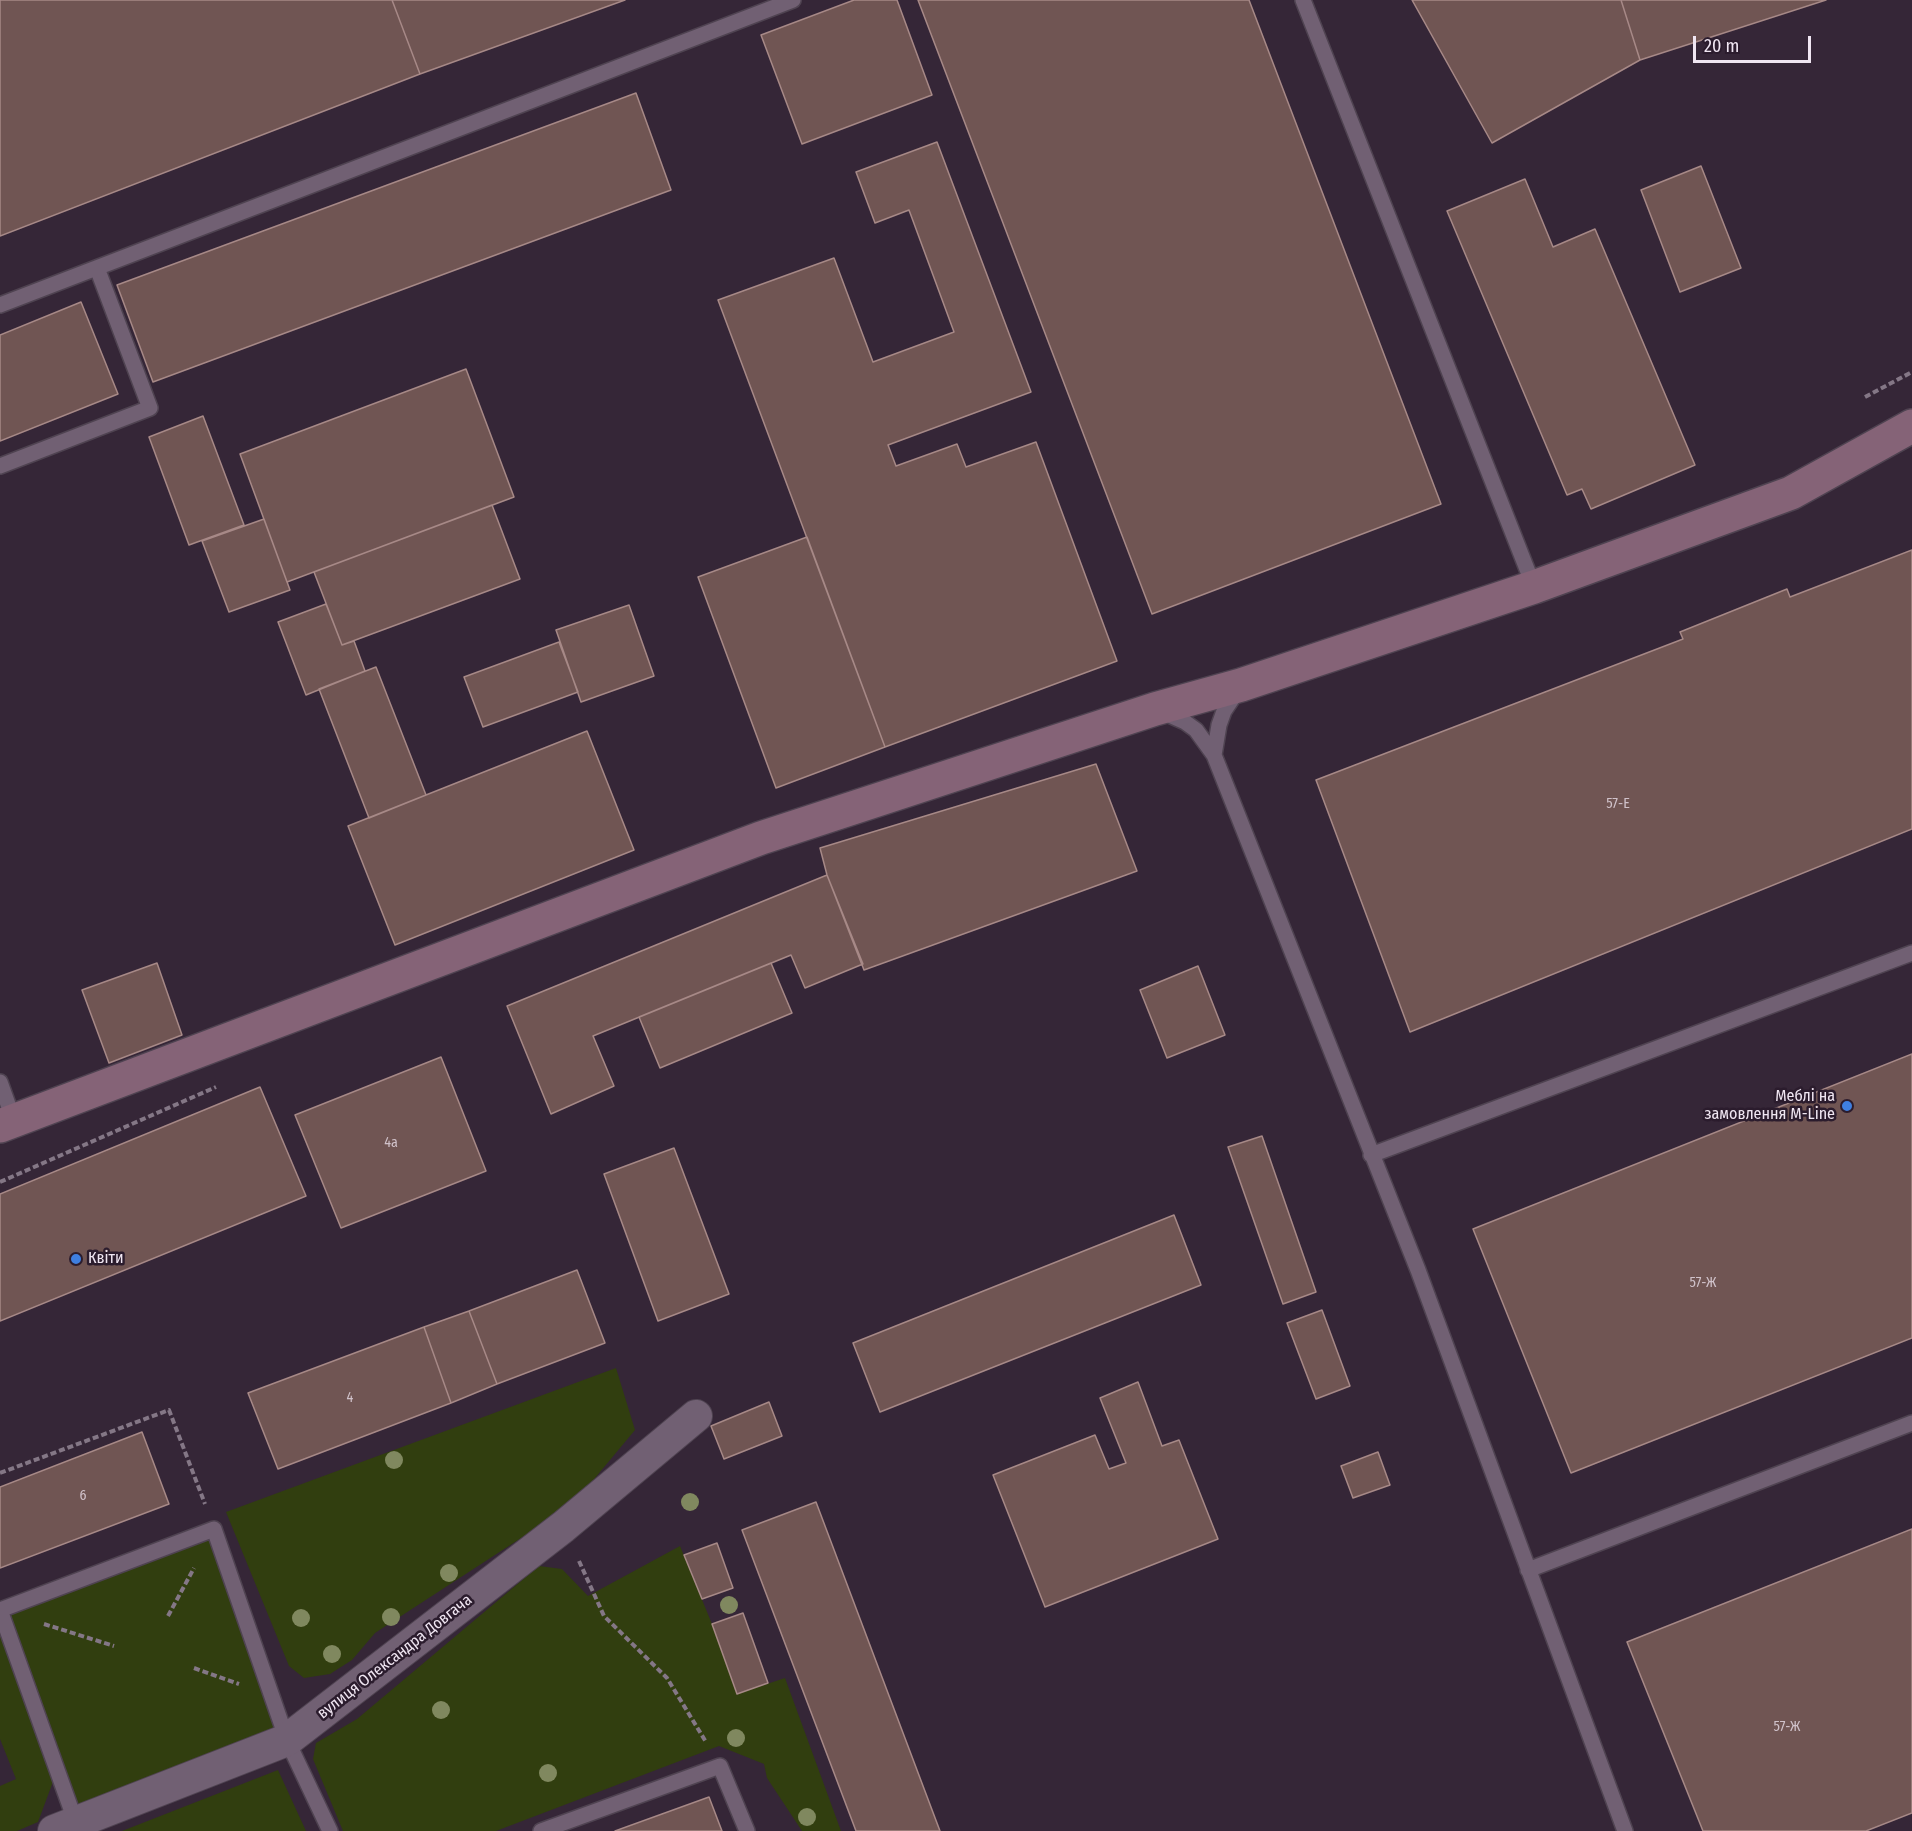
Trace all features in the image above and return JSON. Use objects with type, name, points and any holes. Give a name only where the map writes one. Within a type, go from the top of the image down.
[{"type":"street","points":[[7,1124],[761,838],[1155,709],[1241,686],[1534,587],[1791,493],[1912,426]]},
{"type":"street","name":"вулиця Олександра Довгача","points":[[65,1827],[287,1740],[563,1527],[696,1416]]},
{"type":"lane","points":[[0,305],[793,0]]},
{"type":"lane","points":[[1303,0],[1534,587]]},
{"type":"lane","points":[[0,466],[150,408],[97,268]]},
{"type":"lane","points":[[1214,755],[1224,711],[1241,686]]},
{"type":"lane","points":[[1155,709],[1185,722],[1196,730],[1214,755],[1418,1270],[1625,1831]]},
{"type":"lane","points":[[1371,1155],[1912,953]]},
{"type":"lane","points":[[0,1082],[7,1124]]},
{"type":"lane","points":[[1528,1570],[1912,1423]]},
{"type":"lane","points":[[65,1827],[0,1610],[214,1529],[287,1740],[330,1831]]},
{"type":"lane","points":[[541,1831],[720,1766],[747,1831]]},
{"type":"path","points":[[1865,397],[1912,372]]},
{"type":"path","points":[[0,1473],[170,1410],[214,1529],[168,1616]]},
{"type":"path","points":[[563,1527],[604,1616],[667,1678],[720,1766]]},
{"type":"path","points":[[0,1610],[114,1646]]},
{"type":"path","points":[[194,1668],[272,1696]]},
{"type":"green space","points":[[616,1368],[635,1430],[585,1490],[558,1514],[375,1633],[352,1660],[330,1674],[304,1678],[289,1666],[226,1512]]},
{"type":"green space","points":[[214,1529],[287,1740],[76,1823],[0,1610]]},
{"type":"green space","points":[[680,1546],[712,1624],[737,1694],[785,1678],[841,1831],[802,1831],[767,1778],[764,1764],[719,1746],[496,1831],[343,1831],[313,1759],[316,1743],[357,1719],[539,1566],[562,1569],[588,1596]]},
{"type":"green space","points":[[0,1633],[54,1779],[38,1822],[17,1831],[0,1831],[0,1786],[16,1779],[0,1739]]},
{"type":"green space","points":[[278,1770],[306,1831],[122,1831]]},
{"type":"building","points":[[0,0],[392,0],[420,74],[0,236]]},
{"type":"building","points":[[392,0],[625,0],[420,74]]},
{"type":"building","points":[[854,0],[897,0],[932,95],[802,144],[761,35]]},
{"type":"building","points":[[918,0],[1249,0],[1441,504],[1152,614]]},
{"type":"building","points":[[1412,0],[1621,0],[1640,60],[1492,143]]},
{"type":"building","points":[[1621,0],[1826,0],[1640,60]]},
{"type":"building","points":[[636,93],[671,190],[153,382],[117,285]]},
{"type":"building","points":[[937,142],[1031,392],[888,445],[896,466],[957,444],[966,467],[1036,442],[1117,661],[885,747],[718,300],[834,258],[873,362],[954,332],[909,210],[875,223],[856,172]]},
{"type":"building","points":[[1701,166],[1741,268],[1680,292],[1641,190]]},
{"type":"building","points":[[1525,179],[1553,247],[1595,229],[1695,465],[1591,509],[1582,489],[1567,495],[1447,211]]},
{"type":"building","points":[[81,302],[118,394],[0,441],[0,335]]},
{"type":"building","points":[[466,369],[514,497],[287,582],[240,454]]},
{"type":"building","points":[[203,416],[244,525],[189,545],[149,437]]},
{"type":"building","points":[[492,505],[520,579],[342,645],[314,572]]},
{"type":"building","points":[[264,519],[290,590],[229,612],[202,541]]},
{"type":"building","points":[[807,537],[885,747],[776,788],[698,577]]},
{"type":"building","points":[[1912,550],[1912,829],[1410,1032],[1316,780],[1683,639],[1680,632],[1787,589],[1790,597]]},
{"type":"building","points":[[326,604],[342,645],[354,641],[365,671],[306,695],[278,622]]},
{"type":"building","points":[[629,605],[654,676],[581,702],[556,630]]},
{"type":"building","points":[[559,642],[578,692],[483,727],[464,677]]},
{"type":"building","points":[[376,667],[426,795],[369,818],[319,689]]},
{"type":"building","points":[[587,731],[634,850],[395,945],[348,826]]},
{"type":"building","points":[[1096,764],[1137,871],[864,970],[827,875],[820,848]]},
{"type":"building","points":[[827,875],[863,964],[805,988],[791,955],[593,1036],[614,1086],[551,1114],[507,1006]]},
{"type":"building","points":[[157,963],[182,1035],[109,1063],[82,990]]},
{"type":"building","points":[[771,963],[792,1013],[660,1068],[639,1017]]},
{"type":"building","points":[[1198,966],[1225,1035],[1167,1058],[1140,990]]},
{"type":"building","points":[[1912,1054],[1912,1338],[1571,1473],[1473,1229]]},
{"type":"building","points":[[441,1057],[486,1171],[341,1228],[295,1115]]},
{"type":"building","name":"Квіти","points":[[260,1087],[306,1196],[0,1321],[0,1194]]},
{"type":"building","points":[[1262,1136],[1316,1292],[1283,1304],[1228,1147]]},
{"type":"building","points":[[674,1148],[729,1294],[658,1321],[604,1174]]},
{"type":"building","points":[[1174,1215],[1201,1285],[880,1412],[853,1343]]},
{"type":"building","points":[[577,1270],[605,1343],[497,1384],[469,1311]]},
{"type":"building","points":[[1322,1310],[1350,1386],[1316,1399],[1287,1323]]},
{"type":"building","points":[[469,1311],[497,1384],[451,1403],[424,1327]]},
{"type":"building","points":[[424,1327],[451,1403],[278,1469],[248,1393]]},
{"type":"building","points":[[1138,1382],[1162,1446],[1179,1440],[1218,1539],[1045,1607],[993,1475],[1095,1435],[1109,1469],[1126,1463],[1100,1398]]},
{"type":"building","points":[[769,1402],[782,1436],[724,1459],[711,1426]]},
{"type":"building","points":[[142,1432],[169,1504],[0,1568],[0,1487]]},
{"type":"building","points":[[1378,1452],[1390,1485],[1353,1498],[1341,1466]]},
{"type":"building","points":[[816,1502],[940,1831],[856,1831],[742,1530]]},
{"type":"building","points":[[1912,1529],[1912,1813],[1866,1831],[1703,1831],[1627,1642]]},
{"type":"building","points":[[717,1543],[733,1588],[702,1599],[684,1555]]},
{"type":"building","points":[[743,1613],[768,1683],[737,1694],[712,1624]]},
{"type":"building","points":[[709,1797],[722,1831],[615,1831]]},
{"type":"place","name":"Меблі на замовлення M-Line","points":[[1847,1106]]},
{"type":"place","name":"Квіти","points":[[76,1259]]}]
